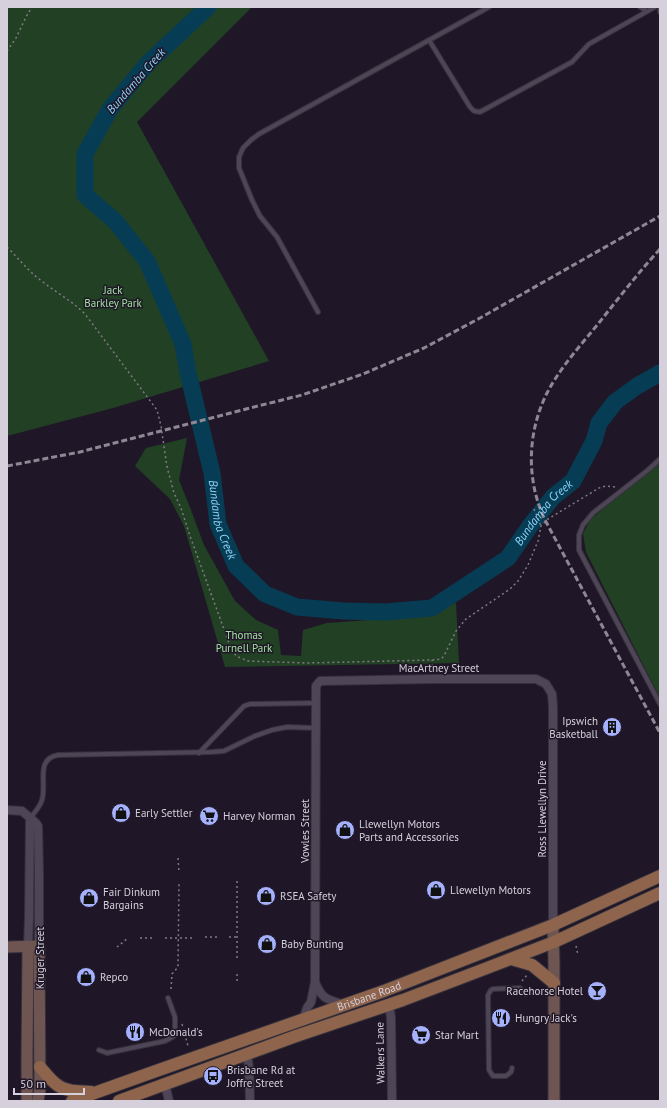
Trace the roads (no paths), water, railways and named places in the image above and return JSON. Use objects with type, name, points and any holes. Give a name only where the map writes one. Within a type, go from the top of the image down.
[{"type":"main road","name":"Brisbane Road","points":[[72,1101],[384,991],[554,925],[660,876]]},
{"type":"main road","name":"Brisbane Road","points":[[119,1101],[511,959],[554,942],[660,893]]},
{"type":"main road","points":[[511,959],[532,965],[554,983]]},
{"type":"main road","points":[[40,1067],[49,1079],[62,1089],[96,1092]]},
{"type":"street","name":"MacArtney Street","points":[[320,681],[536,679],[546,684],[552,694]]},
{"type":"street","name":"Vowles Street","points":[[302,1020],[311,1002],[316,982],[316,686],[320,681]]},
{"type":"street","name":"Ross Llewellyn Drive","points":[[552,694],[554,925]]},
{"type":"street","points":[[7,810],[22,811],[30,818]]},
{"type":"street","name":"Kruger Street","points":[[28,1101],[27,1008],[30,818]]},
{"type":"street","name":"Kruger Street","points":[[30,818],[38,826],[40,1008],[40,1089],[38,1101]]},
{"type":"street","points":[[554,925],[554,1101]]},
{"type":"street","points":[[7,947],[39,946]]},
{"type":"street","points":[[316,982],[324,997],[344,1005]]},
{"type":"street","name":"Walkers Lane","points":[[387,1005],[391,1018],[392,1101]]},
{"type":"street","points":[[247,1054],[250,1101]]},
{"type":"street","points":[[165,1084],[169,1101]]},
{"type":"lane","points":[[318,312],[277,238],[260,216],[252,200],[239,168],[239,157],[243,148],[259,134],[489,7]]},
{"type":"lane","points":[[640,7],[647,11]]},
{"type":"lane","points":[[429,40],[470,107],[474,111],[480,112],[572,62],[589,44],[655,7]]},
{"type":"lane","points":[[660,7],[660,12]]},
{"type":"lane","points":[[660,459],[593,513],[583,525],[579,535],[579,550],[660,704]]},
{"type":"lane","points":[[199,753],[244,706],[250,704],[316,703]]},
{"type":"lane","points":[[30,818],[43,799],[44,765],[47,760],[53,756],[199,753],[224,751],[255,736],[272,730],[287,727],[316,728]]},
{"type":"lane","points":[[512,1068],[511,1072],[506,1076],[493,1076],[489,1070],[488,995],[493,989],[518,988],[522,989],[526,994]]},
{"type":"lane","points":[[99,1050],[107,1053],[165,1041],[175,1035],[175,1017],[168,998]]},
{"type":"lane","points":[[27,1008],[40,1008]]},
{"type":"waterway","name":"Bundamba Creek","points":[[208,7],[149,62],[110,109],[85,154],[85,195],[115,221],[147,261],[183,344],[188,373],[212,473],[218,524],[236,566],[265,594],[297,607],[344,611],[385,612],[432,608],[508,558],[530,526],[553,497],[573,481],[594,441],[599,423],[615,402],[637,386],[660,373]]},
{"type":"railway","points":[[7,466],[80,452],[302,395],[363,374],[424,348],[660,216]]},
{"type":"railway","points":[[660,249],[577,349],[552,384],[540,408],[531,456],[534,489],[545,520],[660,733]]},
{"type":"place","name":"Ipswich Basketball","points":[[612,727]]},
{"type":"place","name":"Early Settler","points":[[121,813]]},
{"type":"place","name":"Harvey Norman","points":[[209,816]]},
{"type":"place","name":"Llewellyn Motors Parts and Accessories","points":[[345,830]]},
{"type":"place","name":"Llewellyn Motors","points":[[436,890]]},
{"type":"place","name":"RSEA Safety","points":[[266,896]]},
{"type":"place","name":"Fair Dinkum Bargains","points":[[89,898]]},
{"type":"place","name":"Baby Bunting","points":[[267,944]]},
{"type":"place","name":"Repco","points":[[86,977]]},
{"type":"place","name":"Racehorse Hotel","points":[[597,991]]},
{"type":"place","name":"Hungry Jack's","points":[[501,1018]]},
{"type":"place","name":"McDonald's","points":[[135,1032]]},
{"type":"place","name":"Star Mart","points":[[421,1035]]},
{"type":"place","name":"Brisbane Rd at Joffre Street","points":[[213,1076]]},
{"type":"park label","name":"Jack Barkley Park","points":[[113,296]]},
{"type":"park label","name":"Thomas Purnell Park","points":[[244,641]]}]
